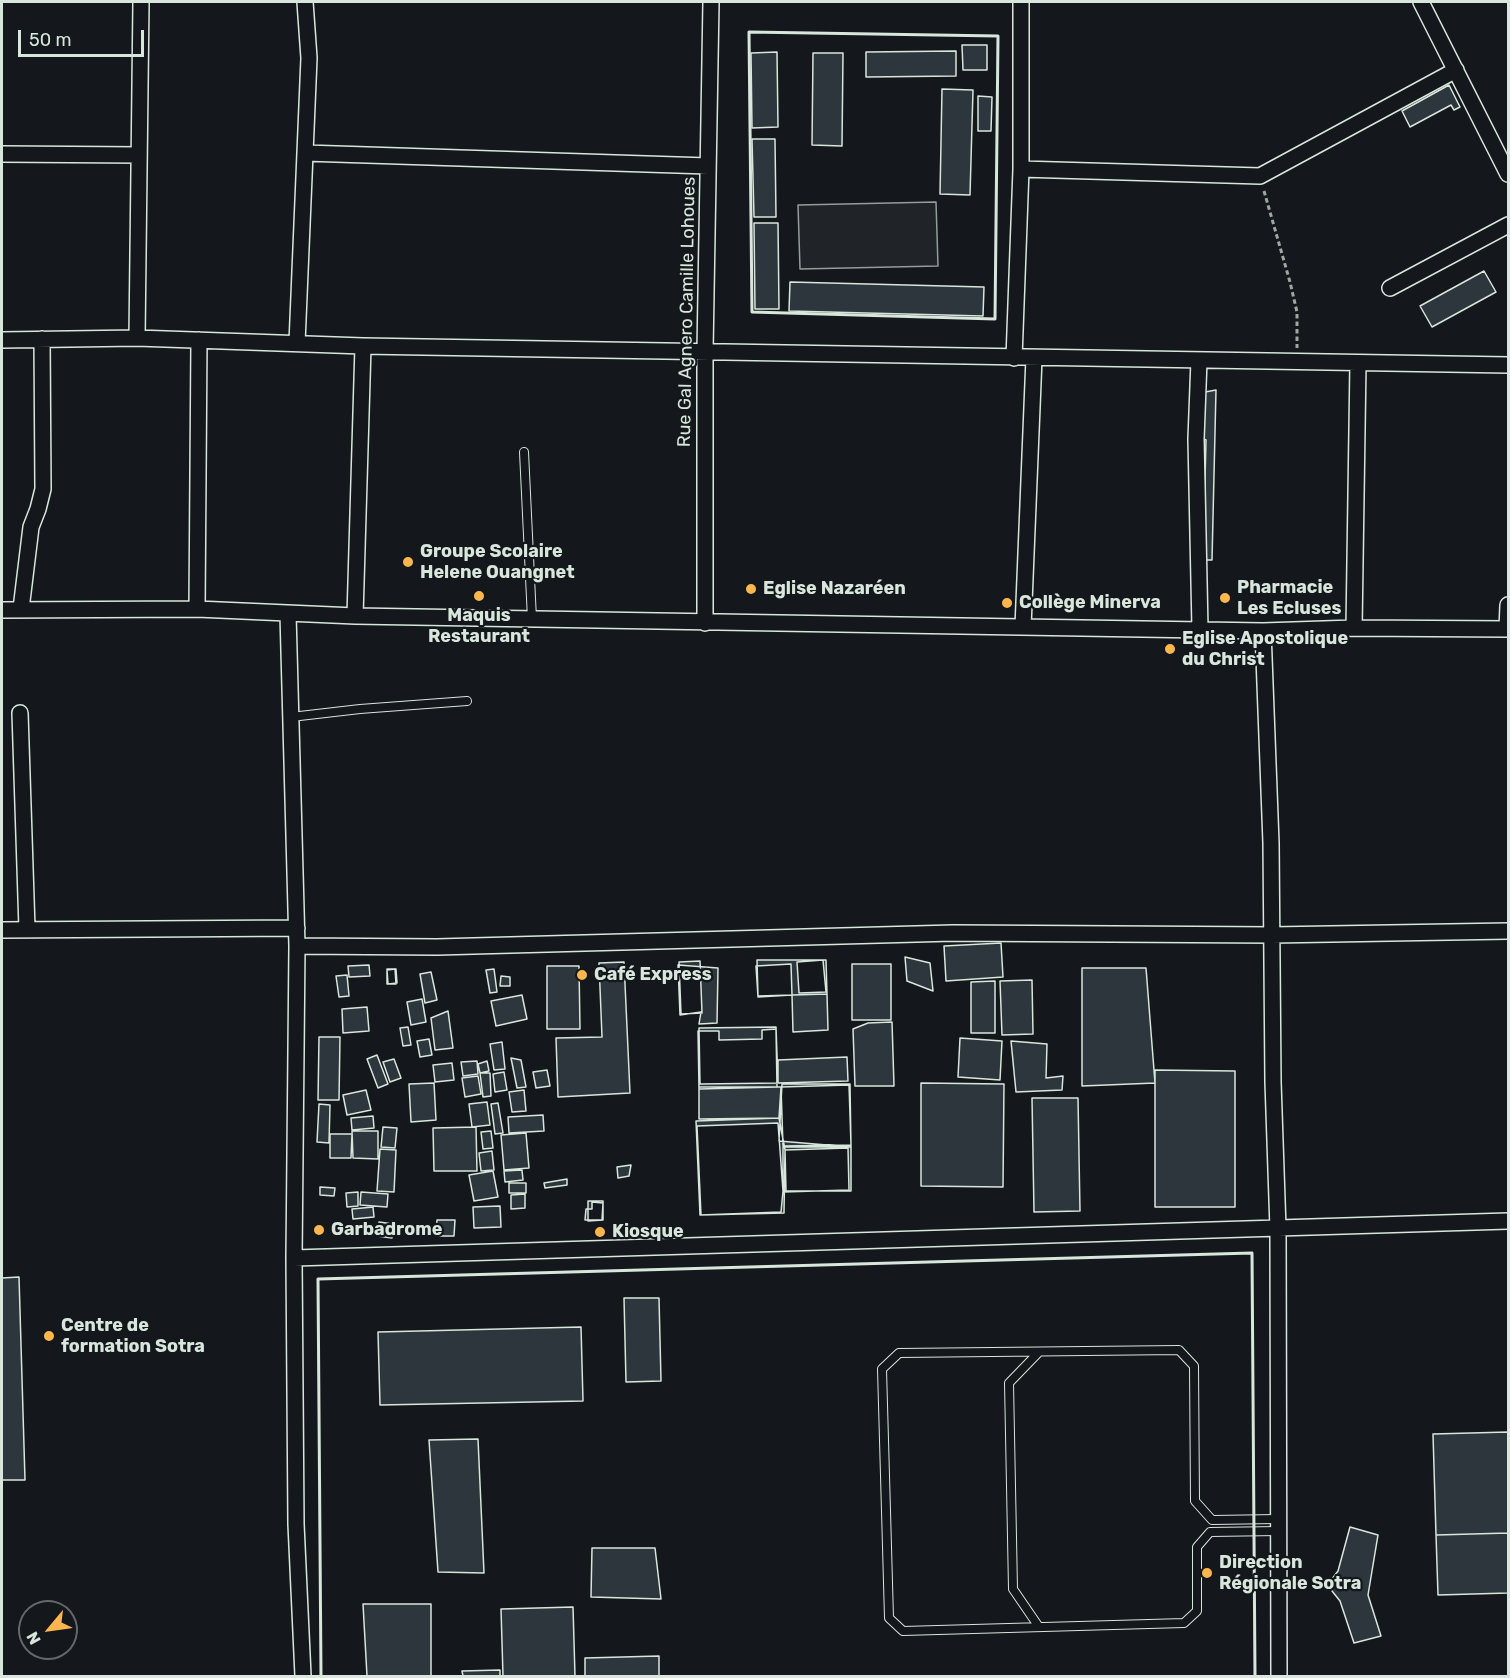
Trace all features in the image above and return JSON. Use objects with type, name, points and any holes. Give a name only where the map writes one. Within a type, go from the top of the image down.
[{"type":"street","points":[[137,338],[141,2]]},
{"type":"street","points":[[297,343],[309,58],[305,2]]},
{"type":"street","name":"Rue Gal Agnero Camille Lohoues","points":[[705,623],[705,351],[711,2]]},
{"type":"street","points":[[1014,358],[1021,169],[1021,2]]},
{"type":"street","points":[[1420,2],[1509,174]]},
{"type":"street","points":[[1021,169],[1260,176],[1456,70]]},
{"type":"street","points":[[305,153],[708,166]]},
{"type":"street","points":[[2,154],[139,155]]},
{"type":"street","points":[[1390,288],[1509,225]]},
{"type":"street","points":[[2,340],[137,338],[363,346],[1509,365]]},
{"type":"street","points":[[21,609],[31,527],[39,509],[43,489],[42,339]]},
{"type":"street","points":[[197,609],[199,340]]},
{"type":"street","points":[[354,616],[363,346]]},
{"type":"street","points":[[1023,627],[1034,358]]},
{"type":"street","points":[[1199,360],[1196,439],[1200,629]]},
{"type":"street","points":[[1354,628],[1358,363]]},
{"type":"street","points":[[2,609],[197,609],[354,616],[1263,631],[1354,628],[1508,629],[1509,605]]},
{"type":"street","points":[[288,614],[297,928],[294,1258],[296,1524],[303,1677]]},
{"type":"street","points":[[1263,631],[1272,843],[1273,1082],[1278,1229],[1279,1677]]},
{"type":"street","points":[[20,713],[27,929]]},
{"type":"street","points":[[2,930],[297,928]]},
{"type":"street","points":[[297,946],[437,946],[953,933],[1272,935],[1509,931]]},
{"type":"street","points":[[294,1258],[1509,1221]]},
{"type":"lane","points":[[524,452],[532,619]]},
{"type":"lane","points":[[291,717],[467,701]]},
{"type":"lane","points":[[1179,1350],[1194,1366],[1195,1501],[1212,1520],[1278,1525],[1210,1532],[1197,1547],[1197,1611],[1184,1623],[903,1631],[889,1618],[882,1369],[899,1353],[1179,1350]]},
{"type":"lane","points":[[1039,1352],[1009,1383],[1013,1589],[1039,1627]]},
{"type":"path","points":[[1260,176],[1297,312],[1298,362]]},
{"type":"shaded area","points":[[936,202],[938,266],[800,269],[798,205]]},
{"type":"building","points":[[962,45],[987,45],[987,70],[963,70]]},
{"type":"building","points":[[956,51],[956,76],[866,77],[866,52]]},
{"type":"building","points":[[777,52],[778,127],[752,128],[751,53]]},
{"type":"building","points":[[813,53],[843,53],[842,146],[812,145]]},
{"type":"building","points":[[1449,85],[1460,107],[1454,110],[1451,105],[1410,127],[1402,111]]},
{"type":"building","points":[[942,89],[973,90],[970,195],[940,194]]},
{"type":"building","points":[[978,96],[992,97],[991,131],[978,131]]},
{"type":"building","points":[[752,139],[775,139],[776,217],[754,217]]},
{"type":"building","points":[[754,223],[778,223],[779,309],[755,309]]},
{"type":"building","points":[[1484,271],[1496,292],[1432,327],[1420,306]]},
{"type":"building","points":[[790,282],[984,287],[983,316],[789,311]]},
{"type":"building","points":[[1216,390],[1212,560],[1203,560],[1206,440],[1200,437],[1205,392]]},
{"type":"building","points":[[1001,943],[1003,977],[946,981],[944,946]]},
{"type":"building","points":[[905,957],[930,963],[933,991],[907,981]]},
{"type":"building","points":[[757,960],[826,960],[827,994],[758,996]]},
{"type":"building","points":[[823,960],[826,992],[799,993],[797,962]]},
{"type":"building","points":[[700,961],[702,1013],[681,1014],[679,962]]},
{"type":"building","points":[[624,962],[630,1093],[558,1097],[556,1038],[602,1037],[599,963]]},
{"type":"building","points":[[791,964],[792,995],[758,997],[756,966]]},
{"type":"building","points":[[852,964],[891,964],[891,1020],[852,1020]]},
{"type":"building","points":[[369,965],[370,976],[349,977],[348,966]]},
{"type":"building","points":[[678,965],[718,968],[717,1023],[699,1024],[701,1012],[680,1015]]},
{"type":"building","points":[[547,966],[579,966],[580,1029],[547,1029]]},
{"type":"building","points":[[1082,968],[1146,968],[1155,1083],[1082,1086]]},
{"type":"building","points":[[387,969],[395,969],[396,984],[387,984]]},
{"type":"building","points":[[396,969],[397,983],[388,984],[387,970]]},
{"type":"building","points":[[494,969],[497,992],[490,993],[486,970]]},
{"type":"building","points":[[431,972],[437,1000],[425,1003],[420,974]]},
{"type":"building","points":[[347,975],[349,996],[339,997],[336,976]]},
{"type":"building","points":[[501,976],[510,977],[510,986],[500,986]]},
{"type":"building","points":[[1032,980],[1033,1034],[1002,1035],[1000,981]]},
{"type":"building","points":[[995,981],[995,1033],[971,1033],[971,982]]},
{"type":"building","points":[[827,994],[828,1030],[793,1032],[792,995]]},
{"type":"building","points":[[522,995],[527,1019],[496,1026],[491,1001]]},
{"type":"building","points":[[422,999],[426,1022],[411,1025],[407,1002]]},
{"type":"building","points":[[367,1007],[369,1031],[343,1033],[342,1009]]},
{"type":"building","points":[[448,1011],[453,1048],[435,1050],[431,1018]]},
{"type":"building","points":[[892,1022],[894,1086],[855,1086],[853,1029],[868,1023]]},
{"type":"building","points":[[408,1027],[411,1045],[403,1046],[400,1028]]},
{"type":"building","points":[[776,1027],[778,1083],[700,1084],[699,1028]]},
{"type":"building","points":[[776,1029],[777,1087],[699,1089],[698,1031],[719,1031],[719,1040],[762,1039],[762,1030]]},
{"type":"building","points":[[319,1037],[340,1037],[339,1100],[318,1100]]},
{"type":"building","points":[[960,1038],[1002,1041],[1000,1080],[958,1077]]},
{"type":"building","points":[[429,1039],[432,1055],[420,1057],[417,1041]]},
{"type":"building","points":[[1011,1041],[1047,1044],[1046,1078],[1063,1076],[1062,1090],[1016,1092]]},
{"type":"building","points":[[502,1042],[505,1069],[494,1070],[490,1044]]},
{"type":"building","points":[[377,1055],[388,1084],[378,1088],[367,1059]]},
{"type":"building","points":[[847,1057],[848,1081],[778,1083],[778,1060]]},
{"type":"building","points":[[511,1058],[521,1060],[526,1087],[517,1088]]},
{"type":"building","points":[[394,1059],[401,1078],[390,1082],[383,1062]]},
{"type":"building","points":[[477,1061],[478,1074],[463,1076],[461,1062]]},
{"type":"building","points":[[487,1061],[489,1071],[480,1073],[478,1064]]},
{"type":"building","points":[[452,1063],[454,1080],[435,1082],[433,1065]]},
{"type":"building","points":[[547,1070],[550,1086],[536,1088],[533,1072]]},
{"type":"building","points":[[1155,1070],[1235,1071],[1235,1207],[1155,1207]]},
{"type":"building","points":[[504,1072],[507,1090],[495,1092],[493,1074]]},
{"type":"building","points":[[480,1073],[490,1073],[491,1096],[483,1097]]},
{"type":"building","points":[[478,1076],[481,1094],[465,1097],[462,1078]]},
{"type":"building","points":[[434,1083],[436,1120],[411,1122],[409,1084]]},
{"type":"building","points":[[921,1083],[1004,1084],[1003,1187],[921,1186]]},
{"type":"building","points":[[782,1084],[850,1084],[851,1147],[779,1141]]},
{"type":"building","points":[[849,1085],[851,1145],[783,1146],[781,1087]]},
{"type":"building","points":[[699,1087],[781,1087],[779,1118],[699,1119]]},
{"type":"building","points":[[366,1090],[371,1110],[347,1115],[343,1095]]},
{"type":"building","points":[[524,1090],[526,1111],[512,1112],[509,1092]]},
{"type":"building","points":[[1032,1098],[1078,1098],[1080,1211],[1034,1212]]},
{"type":"building","points":[[487,1102],[490,1125],[472,1127],[469,1104]]},
{"type":"building","points":[[498,1103],[503,1133],[495,1134],[491,1104]]},
{"type":"building","points":[[319,1104],[330,1105],[329,1143],[317,1142]]},
{"type":"building","points":[[543,1115],[544,1131],[509,1133],[508,1117]]},
{"type":"building","points":[[373,1116],[374,1128],[352,1130],[351,1118]]},
{"type":"building","points":[[779,1118],[785,1150],[784,1213],[700,1215],[696,1121]]},
{"type":"building","points":[[778,1123],[783,1191],[781,1212],[701,1215],[697,1126]]},
{"type":"building","points":[[383,1127],[397,1128],[395,1148],[381,1147]]},
{"type":"building","points":[[476,1127],[477,1171],[434,1171],[433,1128]]},
{"type":"building","points":[[352,1131],[378,1131],[378,1159],[353,1158]]},
{"type":"building","points":[[491,1131],[493,1148],[483,1149],[481,1132]]},
{"type":"building","points":[[526,1133],[529,1168],[504,1170],[501,1135]]},
{"type":"building","points":[[330,1134],[352,1134],[351,1158],[330,1158]]},
{"type":"building","points":[[783,1147],[851,1147],[851,1191],[783,1191]]},
{"type":"building","points":[[848,1148],[849,1190],[783,1192],[786,1190],[785,1150]]},
{"type":"building","points":[[380,1149],[396,1150],[394,1192],[377,1191]]},
{"type":"building","points":[[492,1151],[494,1170],[481,1171],[479,1153]]},
{"type":"building","points":[[631,1165],[629,1176],[618,1178],[617,1167]]},
{"type":"building","points":[[522,1170],[523,1180],[505,1182],[504,1171]]},
{"type":"building","points":[[493,1171],[498,1197],[474,1201],[469,1175]]},
{"type":"building","points":[[567,1179],[567,1185],[545,1188],[544,1183]]},
{"type":"building","points":[[509,1183],[526,1183],[526,1193],[509,1193]]},
{"type":"building","points":[[320,1187],[335,1188],[334,1196],[320,1195]]},
{"type":"building","points":[[358,1192],[358,1206],[347,1207],[346,1193]]},
{"type":"building","points":[[361,1192],[388,1194],[387,1207],[360,1205]]},
{"type":"building","points":[[525,1194],[525,1208],[511,1209],[511,1195]]},
{"type":"building","points":[[588,1201],[603,1201],[603,1220],[588,1221]]},
{"type":"building","points":[[592,1202],[603,1203],[602,1220],[585,1220],[586,1209],[592,1209]]},
{"type":"building","points":[[500,1206],[501,1227],[474,1228],[473,1207]]},
{"type":"building","points":[[373,1207],[374,1217],[353,1219],[352,1209]]},
{"type":"building","points":[[437,1220],[455,1220],[454,1236],[436,1236]]},
{"type":"building","points":[[379,1222],[393,1224],[392,1238],[377,1236]]},
{"type":"building","points":[[19,1277],[25,1480],[2,1480],[2,1278]]},
{"type":"building","points":[[624,1298],[659,1298],[661,1381],[626,1382]]},
{"type":"building","points":[[581,1327],[583,1401],[380,1405],[378,1332]]},
{"type":"building","points":[[1508,1432],[1508,1533],[1436,1535],[1433,1434]]},
{"type":"building","points":[[478,1439],[484,1573],[438,1572],[429,1440]]},
{"type":"building","points":[[1350,1527],[1378,1535],[1368,1595],[1381,1636],[1354,1643],[1340,1601],[1332,1591],[1332,1579],[1338,1571]]},
{"type":"building","points":[[1508,1533],[1508,1593],[1438,1595],[1436,1535]]},
{"type":"building","points":[[592,1548],[655,1548],[661,1599],[591,1597]]},
{"type":"building","points":[[363,1604],[431,1604],[431,1676],[367,1676]]},
{"type":"building","points":[[573,1607],[575,1676],[503,1676],[501,1609]]},
{"type":"building","points":[[659,1656],[659,1676],[585,1676],[585,1658]]},
{"type":"building","points":[[500,1670],[500,1676],[463,1676],[462,1671]]},
{"type":"wall","points":[[749,32],[998,36],[995,319],[752,312],[749,32]]},
{"type":"wall","points":[[321,1676],[318,1279],[1252,1253],[1255,1676]]},
{"type":"place","name":"Groupe Scolaire Helene Ouangnet","points":[[408,562]]},
{"type":"place","name":"Eglise Nazaréen","points":[[751,589]]},
{"type":"place","name":"Maquis Restaurant","points":[[479,596]]},
{"type":"place","name":"Pharmacie Les Ecluses","points":[[1225,598]]},
{"type":"place","name":"Collège Minerva","points":[[1007,603]]},
{"type":"place","name":"Eglise Apostolique du Christ","points":[[1170,649]]},
{"type":"place","name":"Café Express","points":[[582,975]]},
{"type":"place","name":"Garbadrome","points":[[319,1230]]},
{"type":"place","name":"Kiosque","points":[[600,1232]]},
{"type":"place","name":"Centre de formation Sotra","points":[[49,1336]]},
{"type":"place","name":"Direction Régionale Sotra","points":[[1207,1573]]}]
